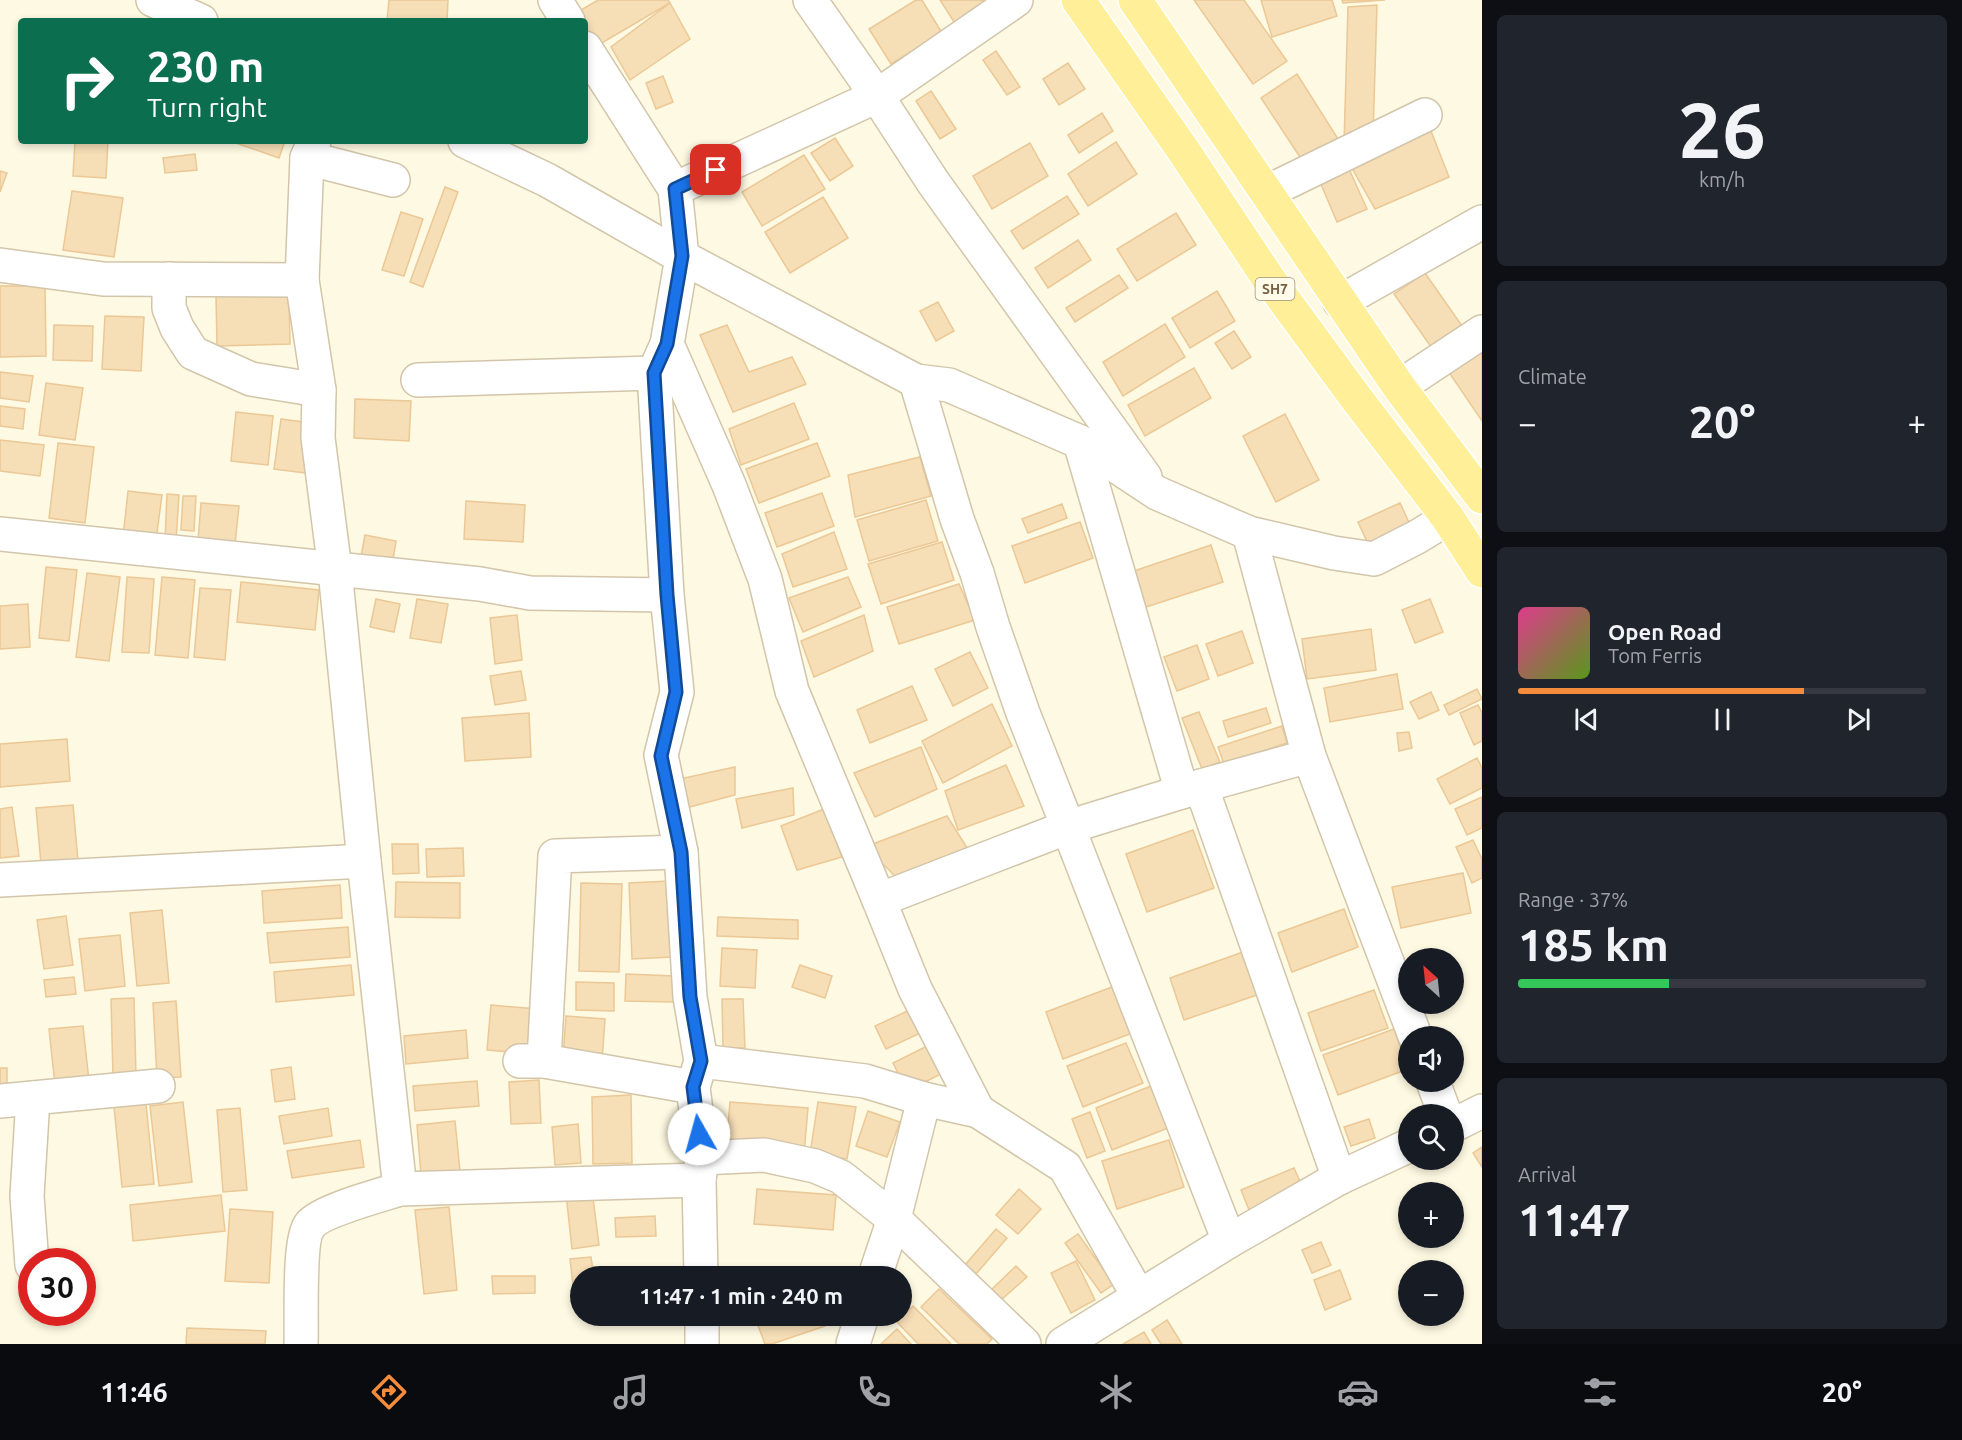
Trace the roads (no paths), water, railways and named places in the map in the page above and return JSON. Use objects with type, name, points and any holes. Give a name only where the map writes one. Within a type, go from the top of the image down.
[{"type":"main road","name":"SH7","points":[[1078,0],[1183,150],[1268,278],[1448,518],[1482,571]]},
{"type":"main road","points":[[1135,0],[1399,387],[1481,493]]},
{"type":"street","points":[[153,0],[194,18]]},
{"type":"street","points":[[555,0],[566,18]]},
{"type":"street","points":[[810,0],[933,182],[1157,493]]},
{"type":"street","points":[[675,189],[877,96],[1016,0]]},
{"type":"street","points":[[588,53],[675,189],[682,256],[661,358],[667,595],[676,692],[661,756],[681,852],[697,1074],[701,1169],[701,1266]]},
{"type":"street","points":[[1267,192],[1425,115]]},
{"type":"street","points":[[471,144],[547,180],[682,256],[916,381],[949,385],[1080,442],[1157,493],[1249,533],[1334,553],[1374,559],[1448,518]]},
{"type":"street","points":[[393,180],[310,149],[302,280],[319,390],[318,438],[335,570],[400,1189]]},
{"type":"street","points":[[1340,302],[1482,222]]},
{"type":"street","points":[[0,265],[104,279],[302,280]]},
{"type":"street","points":[[169,279],[169,308],[177,328],[193,353],[251,379],[319,390]]},
{"type":"street","points":[[1399,387],[1482,332]]},
{"type":"street","points":[[418,380],[661,358]]},
{"type":"street","points":[[661,358],[729,485],[765,579],[792,691],[915,989],[978,1111]]},
{"type":"street","points":[[916,381],[957,519],[1023,713],[1229,1241]]},
{"type":"street","points":[[1080,442],[1192,789],[1339,1178]]},
{"type":"street","points":[[1249,533],[1309,756],[1411,1026]]},
{"type":"street","points":[[0,534],[480,584],[530,593],[667,595]]},
{"type":"street","points":[[879,900],[1068,827],[1309,756]]},
{"type":"street","points":[[681,852],[555,856],[532,1061],[697,1074],[865,1081],[924,1099],[978,1111],[1065,1167],[1138,1297]]},
{"type":"street","points":[[0,880],[364,861]]},
{"type":"street","points":[[0,1101],[158,1086]]},
{"type":"street","points":[[31,1248],[27,1196],[33,1098]]},
{"type":"street","points":[[878,1266],[894,1220],[924,1099]]},
{"type":"street","points":[[1464,1120],[1482,1111]]},
{"type":"street","points":[[1063,1344],[1229,1241],[1339,1178],[1398,1151]]},
{"type":"street","points":[[301,1344],[303,1245],[310,1225],[324,1215],[400,1189],[701,1169],[764,1155],[815,1166],[841,1177],[894,1220],[1024,1344]]},
{"type":"street","points":[[702,1326],[702,1344]]},
{"type":"street","points":[[853,1344],[859,1326]]}]
